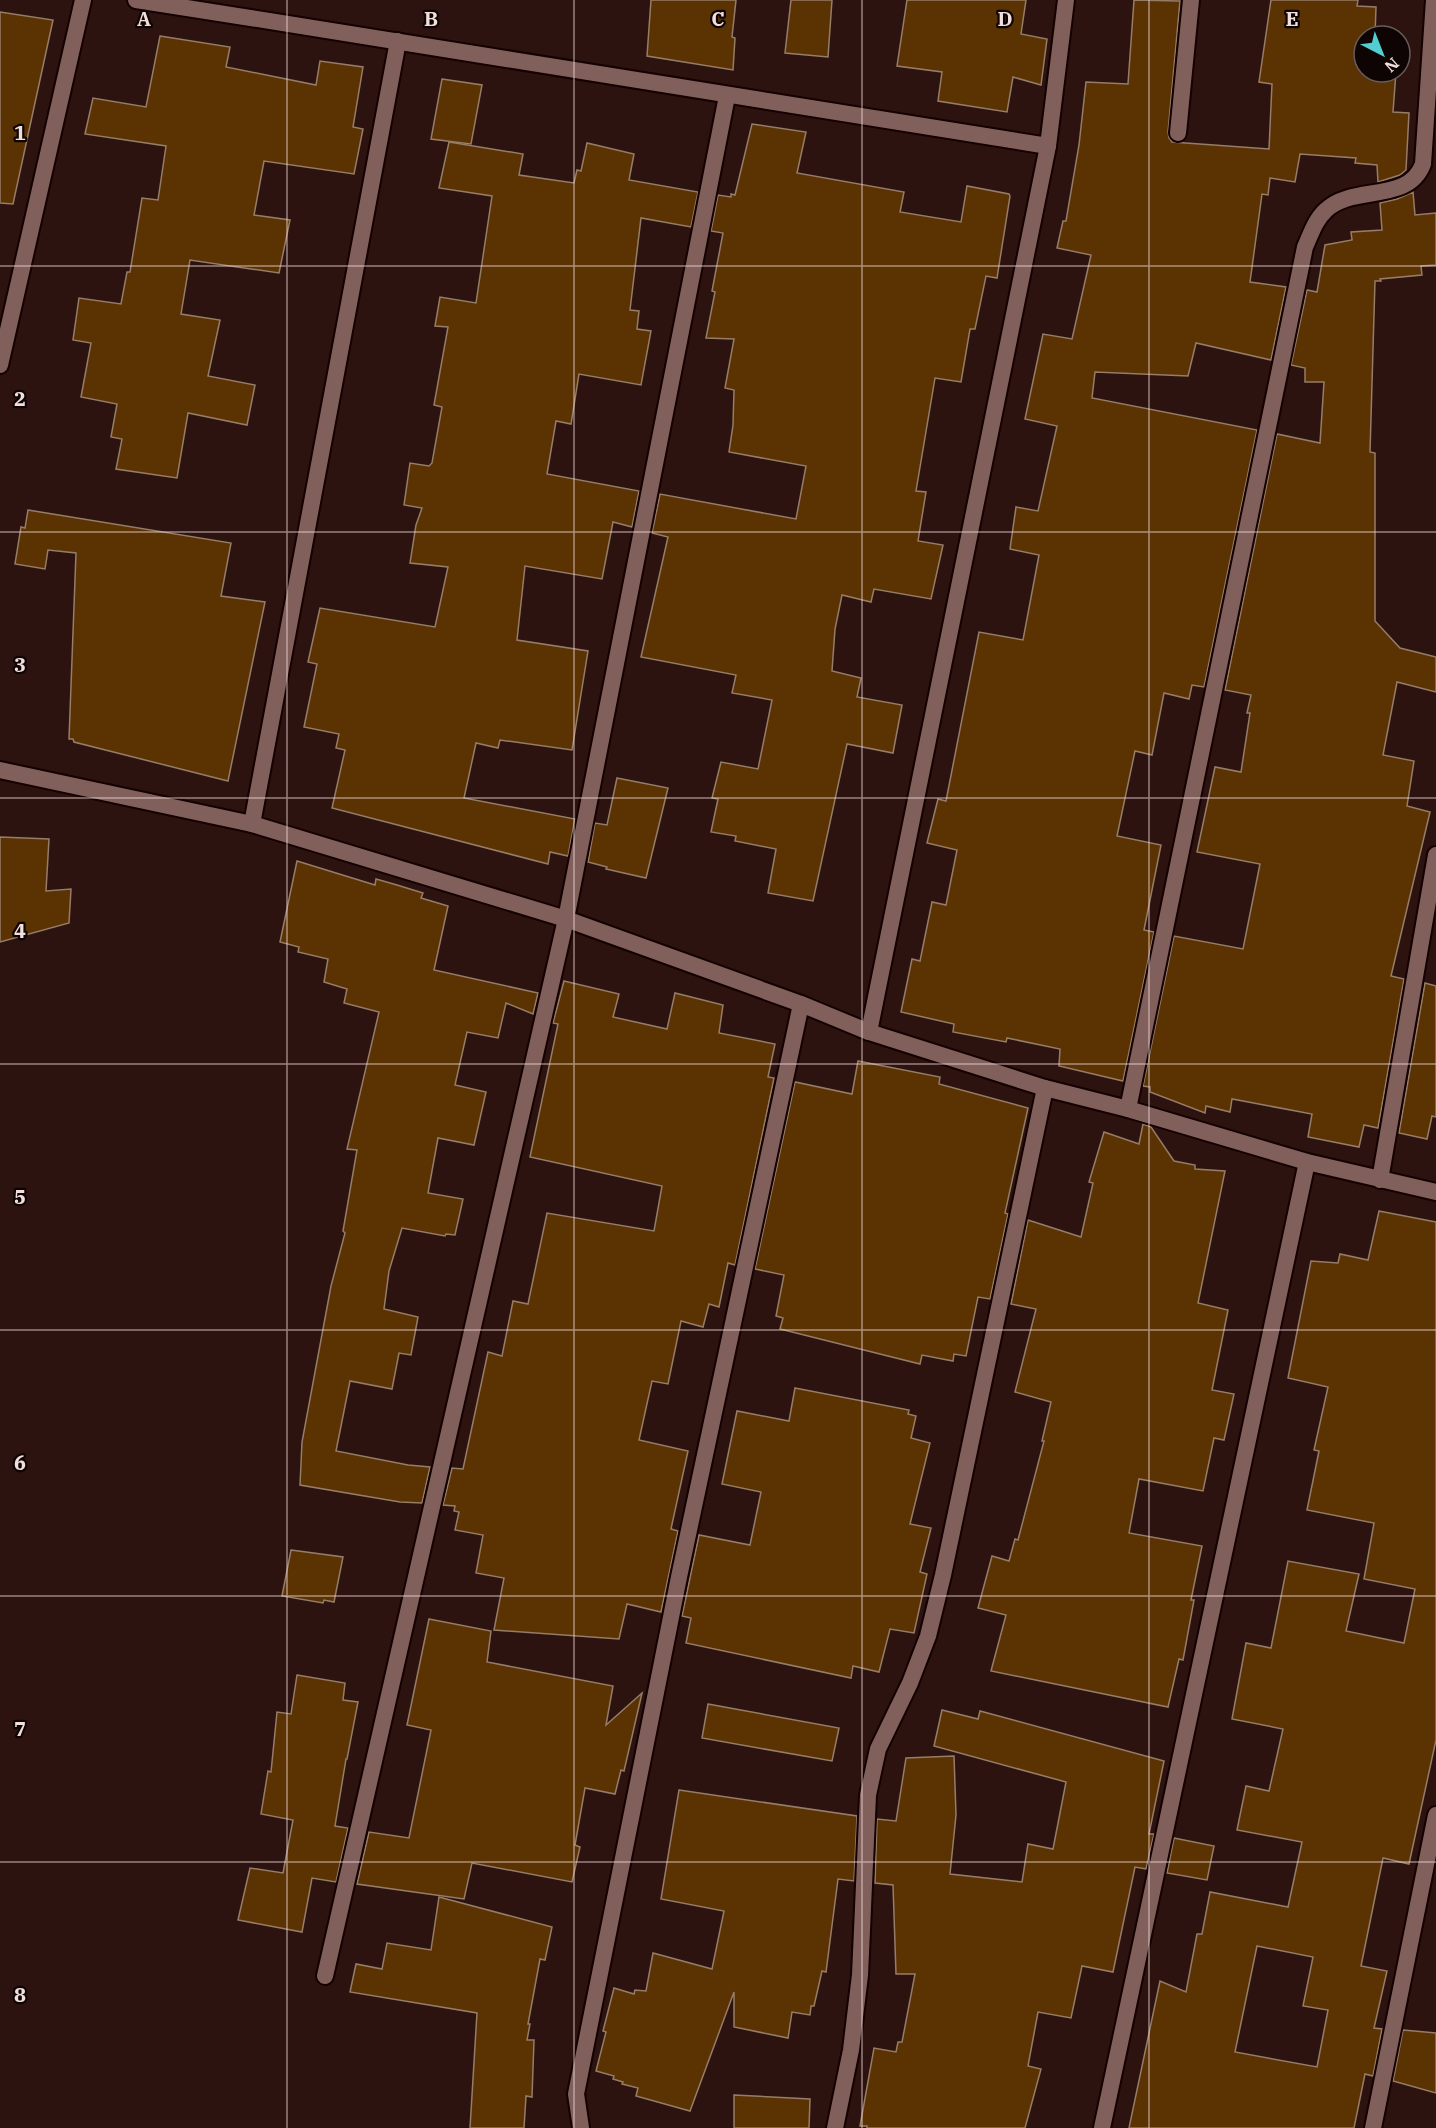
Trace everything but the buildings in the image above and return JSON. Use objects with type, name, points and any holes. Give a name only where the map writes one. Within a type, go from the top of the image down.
[{"type":"street","points":[[0,365],[83,0]]},
{"type":"street","points":[[136,0],[1048,146]]},
{"type":"street","points":[[869,1032],[1048,146],[1066,0]]},
{"type":"street","points":[[1178,133],[1191,0]]},
{"type":"street","points":[[1128,1110],[1305,247],[1317,220],[1327,208],[1341,201],[1401,187],[1414,180],[1420,172],[1423,164],[1434,0]]},
{"type":"street","points":[[252,824],[398,41]]},
{"type":"street","points":[[325,1976],[566,919],[727,96]]},
{"type":"street","points":[[0,770],[252,824],[566,919],[801,1004],[869,1032],[1045,1088],[1307,1162],[1436,1192]]},
{"type":"street","points":[[1380,1180],[1436,855]]},
{"type":"street","points":[[581,2128],[576,2094],[679,1577],[801,1004]]},
{"type":"street","points":[[835,2128],[851,2050],[860,1975],[868,1795],[878,1749],[910,1683],[928,1636],[1045,1088]]},
{"type":"street","points":[[1102,2128],[1307,1162]]},
{"type":"street","points":[[1373,2128],[1436,1815]]}]
